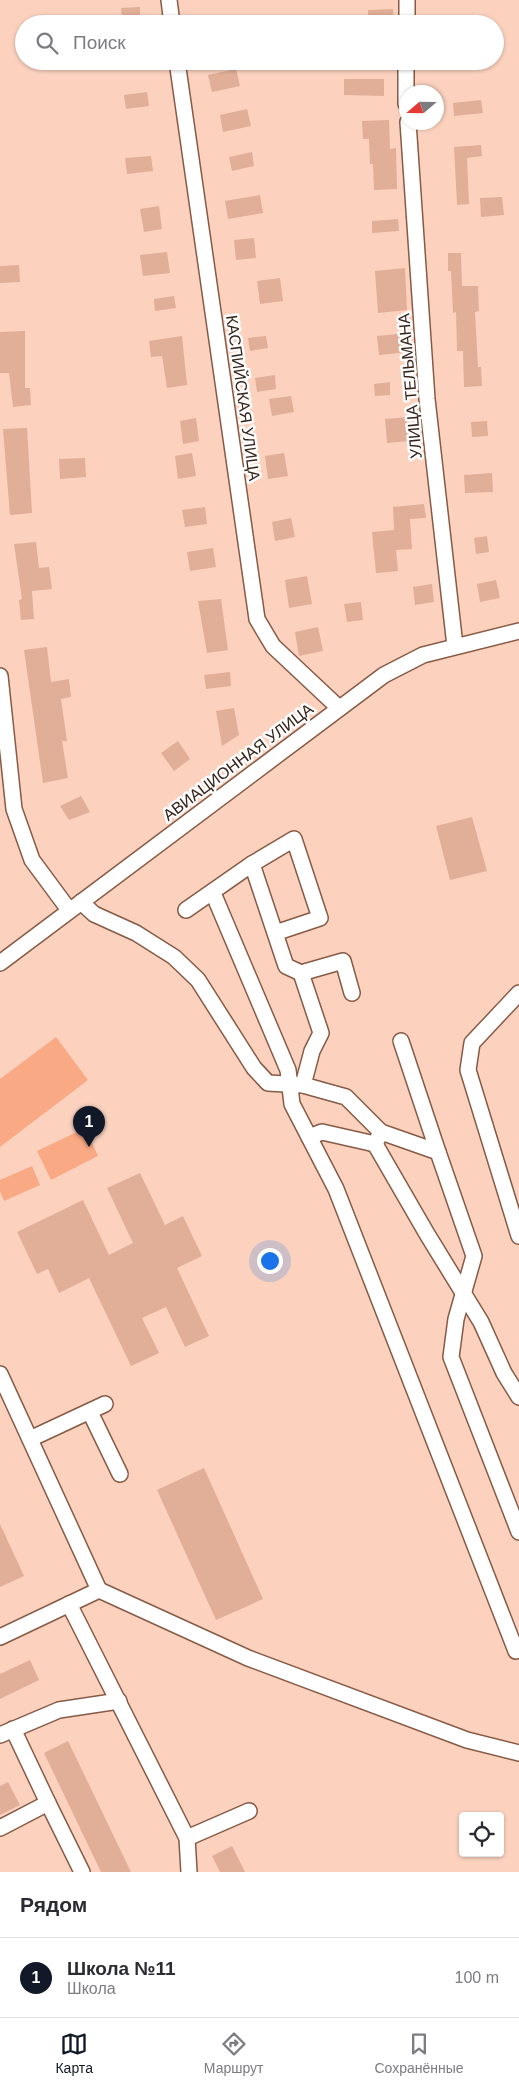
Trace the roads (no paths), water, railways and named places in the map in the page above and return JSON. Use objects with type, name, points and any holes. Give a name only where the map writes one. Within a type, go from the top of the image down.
[{"type":"street","points":[[169,0],[171,15]]},
{"type":"street","points":[[407,0],[407,15]]},
{"type":"street","name":"КАСПИЙСКАЯ УЛИЦА","points":[[178,70],[257,619],[274,646],[339,708]]},
{"type":"street","points":[[406,70],[406,85]]},
{"type":"street","name":"УЛИЦА ТЕЛЬМАНА","points":[[409,130],[427,399],[455,646]]},
{"type":"street","name":"АВИАЦИОННАЯ УЛИЦА","points":[[0,963],[384,675],[423,655],[519,631]]},
{"type":"street","points":[[0,676],[14,809],[32,860],[75,906],[136,932],[174,957],[198,980],[254,1068],[268,1082],[296,1085],[346,1097],[378,1138],[427,1234],[481,1322],[504,1372],[519,1397]]},
{"type":"street","points":[[186,910],[252,864],[294,839],[320,918],[275,933]]},
{"type":"street","points":[[252,864],[286,966],[301,973],[343,961],[352,993]]},
{"type":"street","points":[[213,893],[296,1085]]},
{"type":"street","points":[[301,973],[321,1033],[296,1085],[292,1104],[336,1189],[516,1651],[519,1650]]},
{"type":"street","points":[[519,993],[472,1044],[468,1070],[519,1236]]},
{"type":"street","points":[[401,1041],[474,1256],[456,1319],[451,1357],[515,1511],[519,1532]]},
{"type":"street","points":[[309,1137],[322,1132],[378,1138],[438,1152]]},
{"type":"street","points":[[0,1374],[99,1590],[248,1658],[467,1740],[519,1754]]},
{"type":"street","points":[[30,1439],[105,1404]]},
{"type":"street","points":[[90,1412],[120,1474]]},
{"type":"street","points":[[0,1637],[99,1590]]},
{"type":"street","points":[[69,1604],[120,1701],[187,1838],[189,1872]]},
{"type":"street","points":[[82,1872],[48,1803],[6,1732],[58,1710],[120,1701]]},
{"type":"street","points":[[0,1828],[48,1803]]},
{"type":"street","points":[[187,1838],[249,1811]]},
{"type":"place","name":"Школа №11","points":[[89,1147]]}]
